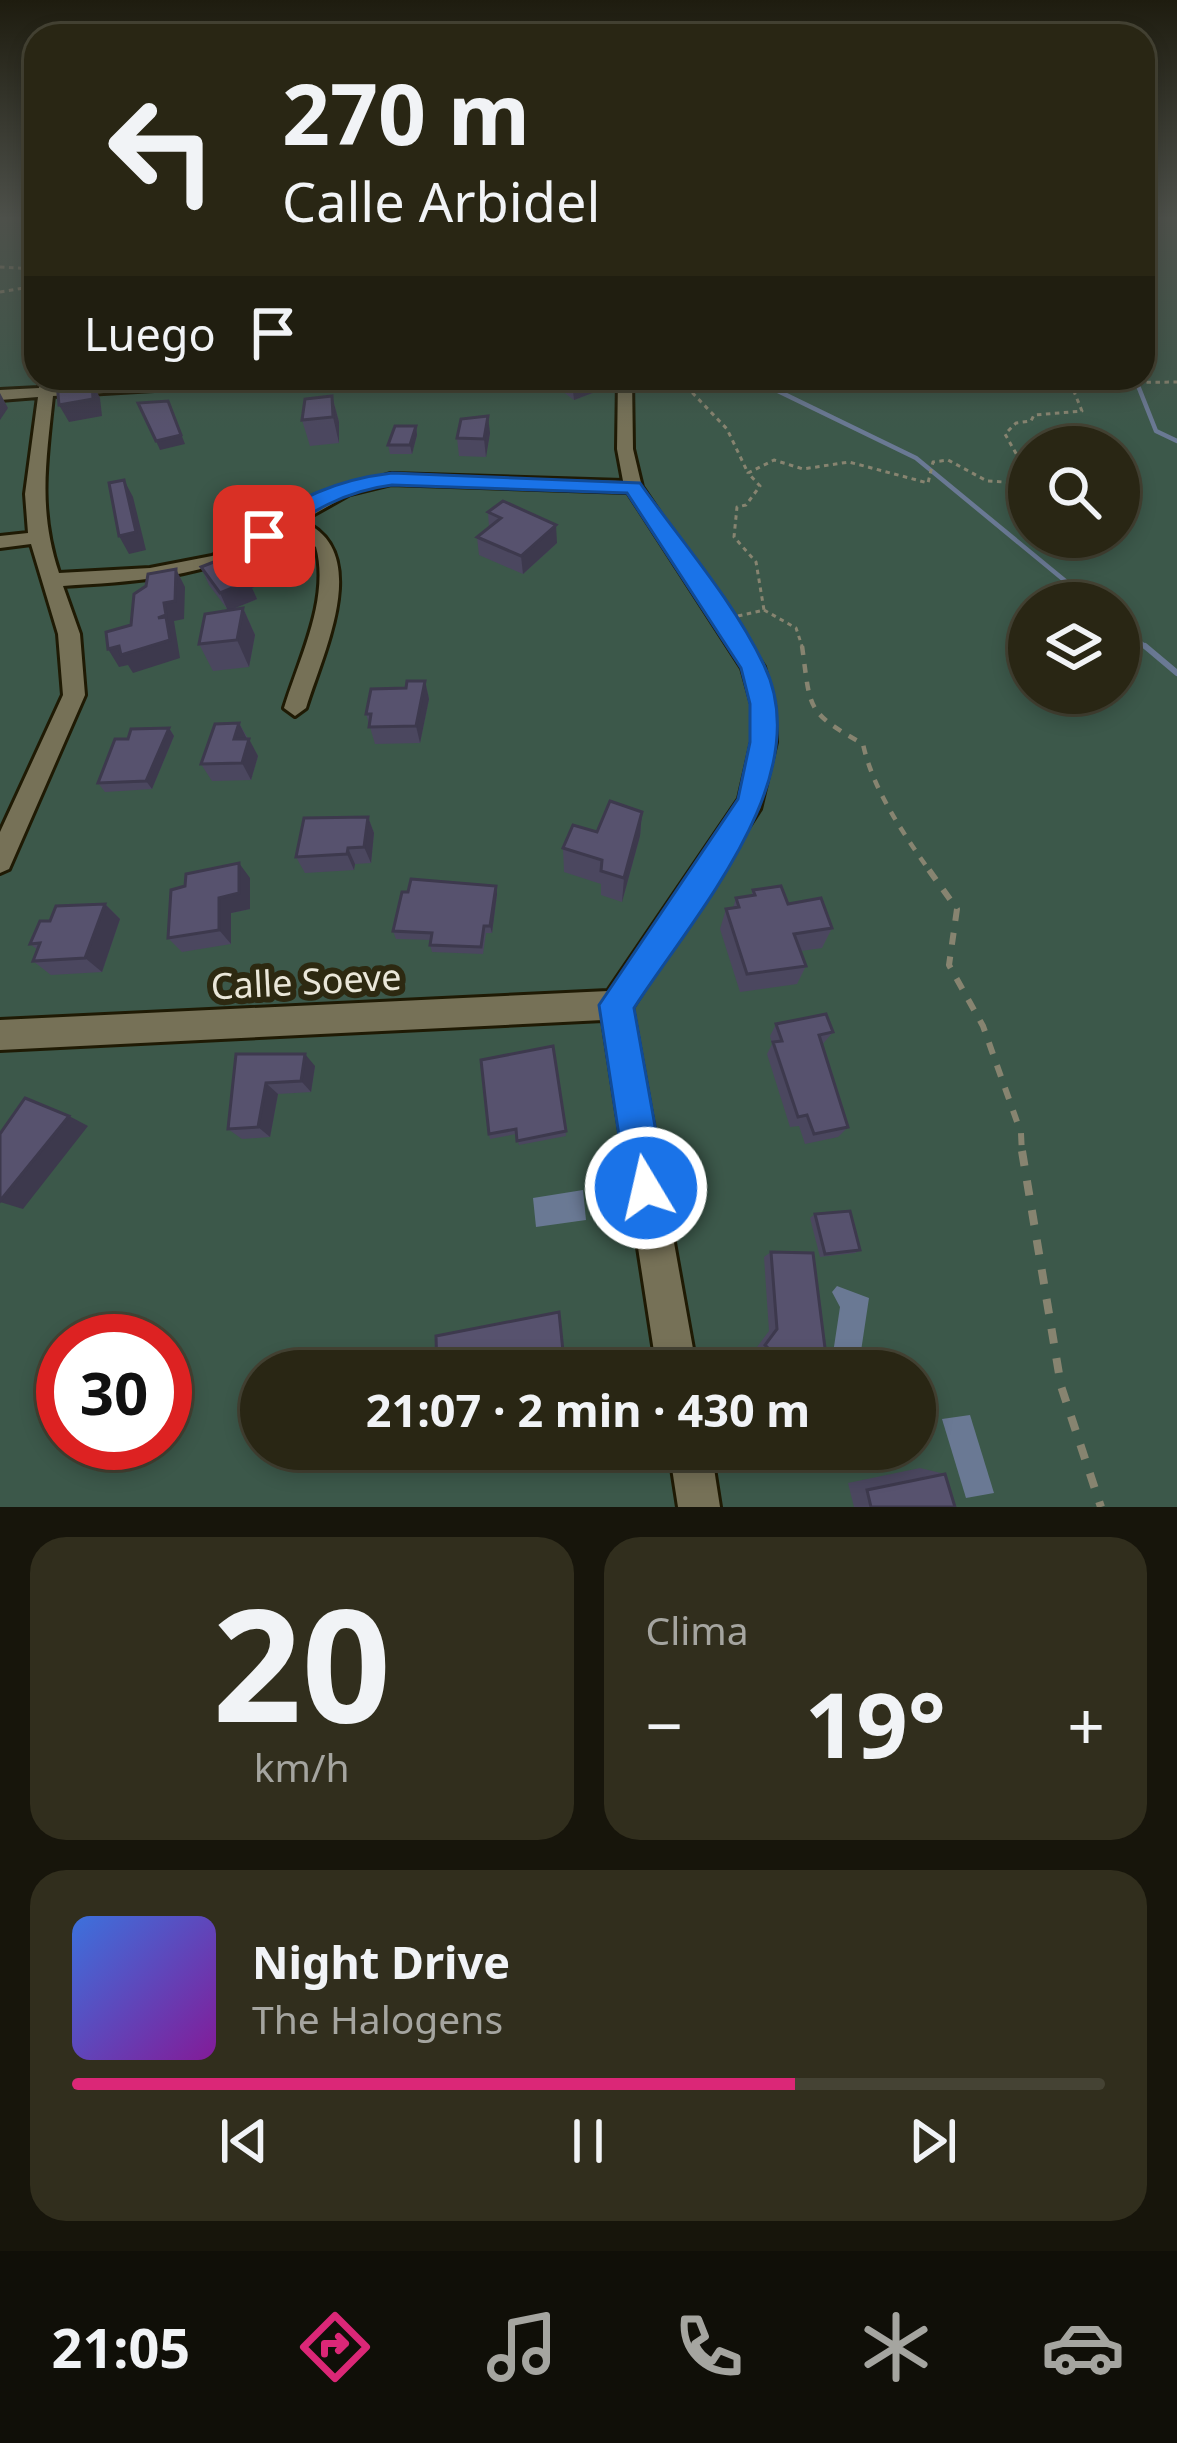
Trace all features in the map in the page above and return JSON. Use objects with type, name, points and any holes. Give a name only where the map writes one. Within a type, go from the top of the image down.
[{"type":"street","points":[[0,861],[74,695],[69,634],[38,538],[34,494],[46,390]]},
{"type":"street","points":[[625,390],[626,449],[633,487],[725,619],[753,668],[763,704],[764,742],[751,802],[616,1005],[674,1350]]},
{"type":"street","points":[[55,580],[186,568],[243,550],[331,492],[392,479],[633,487]]},
{"type":"street","points":[[285,521],[314,532],[328,551],[331,578],[295,708]]},
{"type":"street","points":[[0,542],[38,538]]},
{"type":"street","name":"Calle Soeve","points":[[0,1035],[616,1005]]},
{"type":"street","points":[[693,1470],[699,1507]]},
{"type":"path","points":[[690,390],[727,430],[748,473],[760,486],[746,506],[736,507],[734,537],[756,562],[764,610]]},
{"type":"path","points":[[748,473],[774,460],[802,470],[814,462],[880,467],[910,481],[928,483],[933,462],[948,460],[987,482],[1020,483],[1022,464],[1005,434],[1034,415],[1082,411],[1073,390]]},
{"type":"path","points":[[725,619],[764,610],[780,614],[802,638],[807,653],[804,688],[811,711],[863,744],[872,784],[893,807],[916,852],[957,909],[949,965],[983,1026],[1021,1133],[1025,1192],[1061,1386],[1101,1507]]},
{"type":"green space","points":[[0,287],[24,287],[24,390],[1155,390],[1155,287],[1177,287],[1177,1507],[0,1507]]},
{"type":"water","points":[[583,1190],[586,1220],[536,1227],[533,1198]]},
{"type":"water","points":[[837,1286],[869,1298],[861,1350],[834,1350],[840,1307],[832,1292]]},
{"type":"water","points":[[970,1415],[994,1493],[966,1498],[942,1419]]},
{"type":"building","points":[[58,390],[92,390],[93,399],[59,405]]},
{"type":"building","points":[[332,396],[333,417],[302,420],[305,399]]},
{"type":"building","points":[[168,401],[181,435],[156,441],[138,403]]},
{"type":"building","points":[[488,416],[484,439],[457,438],[461,419]]},
{"type":"building","points":[[395,426],[416,426],[410,445],[388,445]]},
{"type":"building","points":[[124,480],[136,532],[119,536],[109,483]]},
{"type":"building","points":[[503,501],[556,525],[521,556],[477,537],[501,518],[488,512]]},
{"type":"building","points":[[249,548],[261,563],[242,571],[249,581],[220,593],[201,567]]},
{"type":"building","points":[[176,569],[175,601],[164,603],[166,615],[158,618],[166,617],[170,640],[121,655],[119,646],[108,649],[106,632],[131,625],[134,594],[146,586],[148,574]]},
{"type":"building","points":[[243,608],[237,640],[199,644],[205,614]]},
{"type":"building","points":[[407,681],[425,681],[416,726],[369,727],[371,714],[366,714],[371,689],[406,688]]},
{"type":"building","points":[[239,723],[234,739],[249,739],[242,763],[201,764],[215,724]]},
{"type":"building","points":[[169,728],[146,781],[98,783],[115,739],[128,739],[131,729]]},
{"type":"building","points":[[610,801],[642,812],[624,878],[601,871],[602,860],[563,848],[573,825],[597,832]]},
{"type":"building","points":[[368,817],[364,847],[348,848],[347,854],[296,857],[304,818]]},
{"type":"building","points":[[239,863],[239,893],[219,898],[219,930],[168,938],[171,890],[185,886],[186,874]]},
{"type":"building","points":[[411,879],[496,886],[490,926],[484,926],[481,947],[430,945],[432,933],[393,931],[402,892],[408,892]]},
{"type":"building","points":[[781,886],[788,904],[821,898],[832,928],[794,934],[806,966],[747,974],[726,909],[739,907],[736,898],[755,895],[753,890]]},
{"type":"building","points":[[105,904],[85,958],[33,961],[40,943],[30,944],[40,921],[50,921],[56,906]]},
{"type":"building","points":[[826,1014],[833,1032],[819,1035],[848,1127],[814,1134],[807,1115],[798,1117],[773,1042],[782,1041],[776,1024]]},
{"type":"building","points":[[553,1046],[566,1131],[517,1141],[516,1129],[489,1134],[481,1060]]},
{"type":"building","points":[[236,1054],[305,1054],[301,1081],[266,1083],[258,1127],[228,1129]]},
{"type":"building","points":[[25,1098],[69,1116],[0,1201],[0,1134]]},
{"type":"building","points":[[850,1211],[860,1250],[825,1254],[815,1214]]},
{"type":"building","points":[[771,1252],[813,1253],[825,1348],[770,1350],[765,1345],[777,1329]]},
{"type":"building","points":[[559,1312],[563,1350],[436,1350],[436,1336]]},
{"type":"building","points":[[945,1474],[955,1507],[871,1507],[867,1490]]},
{"type":"waterway","points":[[776,390],[916,458],[1067,582]]},
{"type":"waterway","points":[[1140,390],[1156,431],[1177,441]]},
{"type":"waterway","points":[[1140,642],[1148,649]]},
{"type":"waterway","points":[[1145,646],[1177,673]]},
{"type":"route","points":[[264,536],[305,506],[357,483],[392,479],[633,487],[725,619],[753,668],[763,704],[764,742],[751,802],[616,1005],[646,1188]]}]
